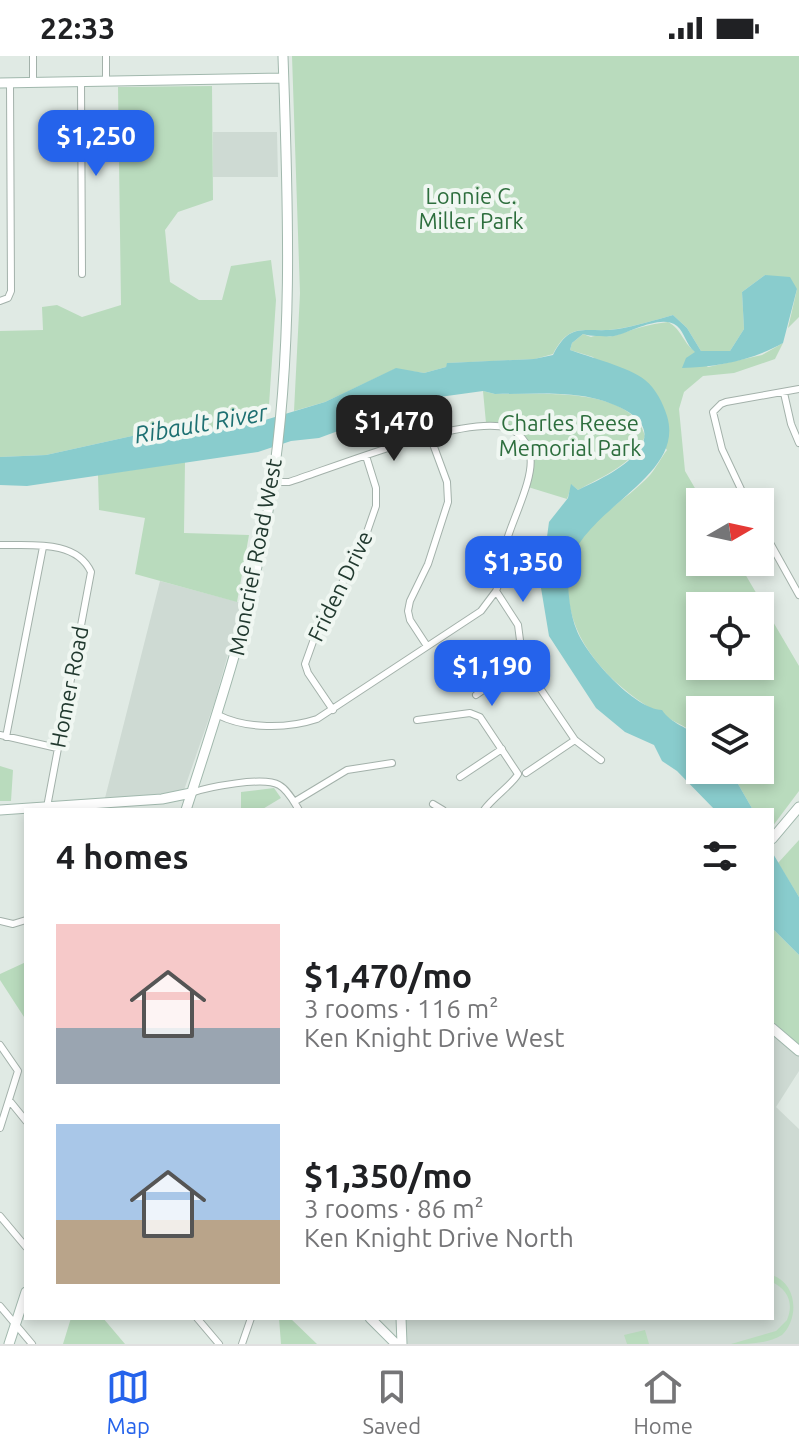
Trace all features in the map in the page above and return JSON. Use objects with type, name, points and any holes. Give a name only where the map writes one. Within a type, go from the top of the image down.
[{"type":"main road","name":"Moncrief Road West","points":[[187,808],[218,715],[247,612],[273,482],[287,342],[283,56]]},
{"type":"main road","points":[[5,82],[283,78]]},
{"type":"main road","points":[[40,808],[179,797],[191,793]]},
{"type":"main road","points":[[0,810],[24,809]]},
{"type":"main road","points":[[774,837],[796,811]]},
{"type":"main road","points":[[774,1030],[799,1051]]},
{"type":"main road","points":[[9,1344],[24,1298]]},
{"type":"main road","points":[[372,1320],[399,1344]]},
{"type":"main road","points":[[399,1344],[401,1320]]},
{"type":"street","points":[[33,56],[33,82]]},
{"type":"street","points":[[106,56],[106,81]]},
{"type":"street","points":[[81,81],[82,274]]},
{"type":"street","points":[[4,299],[11,291],[10,152],[5,82]]},
{"type":"street","points":[[0,152],[10,152]]},
{"type":"street","points":[[740,488],[722,449],[713,417],[716,407],[726,402],[799,389]]},
{"type":"street","points":[[784,393],[799,443]]},
{"type":"street","points":[[218,715],[245,725],[309,722],[333,710],[481,611],[496,591],[506,543],[531,467],[527,445],[512,430],[495,426],[430,436],[289,482],[273,482]]},
{"type":"street","points":[[427,646],[410,620],[408,611],[425,572],[448,502],[447,482],[430,436]]},
{"type":"street","name":"Friden Drive","points":[[333,710],[308,673],[306,660],[324,611],[358,558],[376,506],[376,488],[366,456]]},
{"type":"street","points":[[0,545],[43,547],[3,736],[57,748]]},
{"type":"street","name":"Homer Road","points":[[40,808],[57,748],[90,568],[67,549],[43,547]]},
{"type":"street","points":[[774,550],[799,595]]},
{"type":"street","points":[[496,591],[518,625],[523,663],[575,740],[601,760]]},
{"type":"street","points":[[476,695],[523,663]]},
{"type":"street","points":[[417,720],[474,713],[522,775]]},
{"type":"street","points":[[486,808],[500,791],[575,740]]},
{"type":"street","points":[[460,777],[502,749]]},
{"type":"street","points":[[294,802],[341,772],[392,763]]},
{"type":"street","points":[[191,793],[207,788],[265,782],[279,785],[298,808]]},
{"type":"street","points":[[433,804],[440,808]]},
{"type":"street","points":[[2,922],[24,920]]},
{"type":"street","points":[[0,1128],[17,1079],[17,1068],[1,1048]]},
{"type":"street","points":[[9,1100],[24,1119]]},
{"type":"street","points":[[0,1216],[24,1245]]},
{"type":"street","points":[[0,1306],[32,1344]]},
{"type":"street","points":[[199,1320],[219,1344]]},
{"type":"street","points":[[242,1344],[250,1320]]},
{"type":"shaded area","points":[[213,132],[277,132],[278,177],[213,177]]},
{"type":"shaded area","points":[[160,581],[242,603],[215,701],[184,790],[176,794],[105,798]]},
{"type":"shaded area","points":[[774,1035],[799,1055],[799,1071],[776,1107],[799,1129],[799,1344],[406,1344],[403,1320],[774,1320]]},
{"type":"green space","name":"Lonnie C. Miller Park","points":[[292,56],[799,56],[799,317],[788,328],[797,289],[765,275],[742,292],[744,329],[730,351],[701,351],[687,328],[673,315],[617,329],[573,332],[566,336],[553,354],[535,359],[448,363],[446,367],[424,373],[395,369],[325,402],[294,411],[300,293]]},
{"type":"green space","points":[[212,86],[213,200],[178,212],[165,230],[170,282],[199,300],[222,300],[231,266],[271,260],[276,300],[269,405],[265,420],[209,429],[141,434],[46,455],[0,457],[0,331],[43,330],[42,307],[57,305],[82,317],[121,305],[118,87]]},
{"type":"green space","points":[[668,322],[696,352],[693,356],[708,367],[762,355],[783,343],[775,359],[734,373],[703,376],[684,392],[679,409],[685,471],[695,488],[686,488],[686,576],[746,576],[756,592],[686,592],[686,680],[774,680],[774,623],[799,666],[799,791],[774,824],[774,808],[752,808],[738,784],[774,784],[774,696],[686,696],[686,728],[637,699],[608,674],[584,644],[570,609],[569,565],[577,542],[593,524],[650,475],[667,450],[593,357],[570,350],[572,343],[583,334],[591,337],[614,336]]},
{"type":"green space","name":"Charles Reese Memorial Park","points":[[483,391],[495,394],[557,394],[603,401],[622,408],[637,420],[645,436],[626,462],[578,490],[572,485],[567,499],[528,487],[532,461],[528,440],[513,428],[486,423]]},
{"type":"green space","points":[[185,462],[184,533],[249,535],[237,602],[135,574],[145,518],[99,510],[98,475]]},
{"type":"green space","points":[[0,766],[13,770],[11,801],[0,801]]},
{"type":"green space","points":[[274,788],[281,798],[264,808],[241,808],[241,792]]},
{"type":"green space","points":[[799,840],[799,897],[778,863]]},
{"type":"green space","points":[[774,930],[799,955],[799,1045],[774,1023]]},
{"type":"green space","points":[[24,963],[24,1017],[0,980],[0,974]]},
{"type":"green space","points":[[774,1276],[787,1286],[793,1302],[791,1320],[782,1335],[751,1344],[731,1344],[776,1331],[787,1320],[790,1308],[782,1289],[774,1283]]},
{"type":"green space","points":[[70,1320],[105,1320],[125,1344],[63,1344]]},
{"type":"green space","points":[[279,1320],[292,1320],[317,1344],[281,1344]]},
{"type":"green space","points":[[645,1330],[649,1344],[627,1344],[624,1335]]},
{"type":"water","name":"Ribault River","points":[[765,275],[790,277],[797,289],[783,343],[747,358],[682,368],[686,358],[695,352],[677,326],[663,322],[614,336],[583,334],[572,343],[570,350],[638,375],[656,392],[667,416],[669,438],[661,457],[647,476],[592,528],[577,547],[568,569],[575,570],[574,574],[568,575],[573,618],[582,642],[591,654],[625,691],[638,701],[662,710],[686,729],[686,780],[662,761],[654,745],[625,732],[596,708],[549,636],[540,582],[539,549],[547,537],[549,522],[568,498],[571,484],[578,490],[612,472],[634,455],[644,437],[643,427],[637,418],[616,405],[571,395],[495,394],[483,391],[425,399],[319,438],[291,441],[258,452],[27,486],[0,485],[0,457],[46,455],[141,434],[209,429],[265,420],[325,402],[396,368],[424,373],[446,367],[447,363],[534,359],[553,355],[566,336],[573,332],[618,329],[673,315],[687,328],[701,351],[730,351],[744,329],[742,292]]},
{"type":"water","name":"Ribault River","points":[[690,784],[738,784],[752,808],[713,808]]},
{"type":"water","points":[[774,855],[799,897],[799,955],[774,930]]}]
